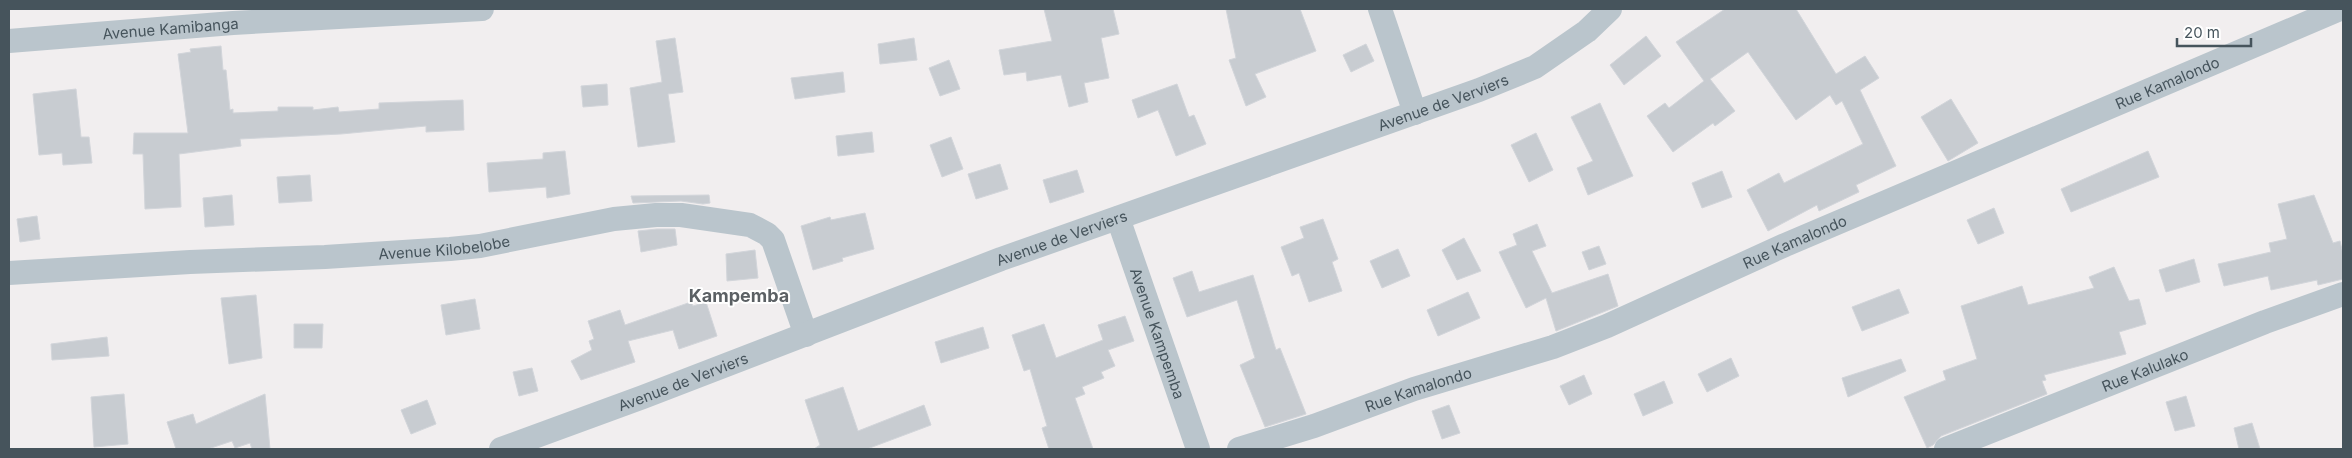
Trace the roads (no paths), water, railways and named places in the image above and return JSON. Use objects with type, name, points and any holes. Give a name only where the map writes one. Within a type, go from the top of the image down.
[{"type":"street","name":"Avenue Kamibanga","points":[[9,41],[233,23],[482,9]]},
{"type":"street","points":[[1380,9],[1415,113]]},
{"type":"street","name":"Avenue de Verviers","points":[[501,449],[806,335],[1001,259],[1479,90],[1535,67],[1586,31],[1610,9]]},
{"type":"street","name":"Rue Kamalondo","points":[[1240,449],[1314,426],[1414,389],[1553,347],[1608,326],[1794,242],[2340,9]]},
{"type":"street","name":"Avenue Kilobelobe","points":[[9,274],[190,262],[450,249],[480,246],[614,219],[681,215],[750,225],[767,234],[773,240],[806,335]]},
{"type":"street","name":"Avenue Kampemba","points":[[1118,218],[1198,449]]},
{"type":"street","name":"Rue Kalulako","points":[[1946,449],[2265,322],[2343,294]]},
{"type":"district","name":"Kampemba","points":[[739,295]]}]
